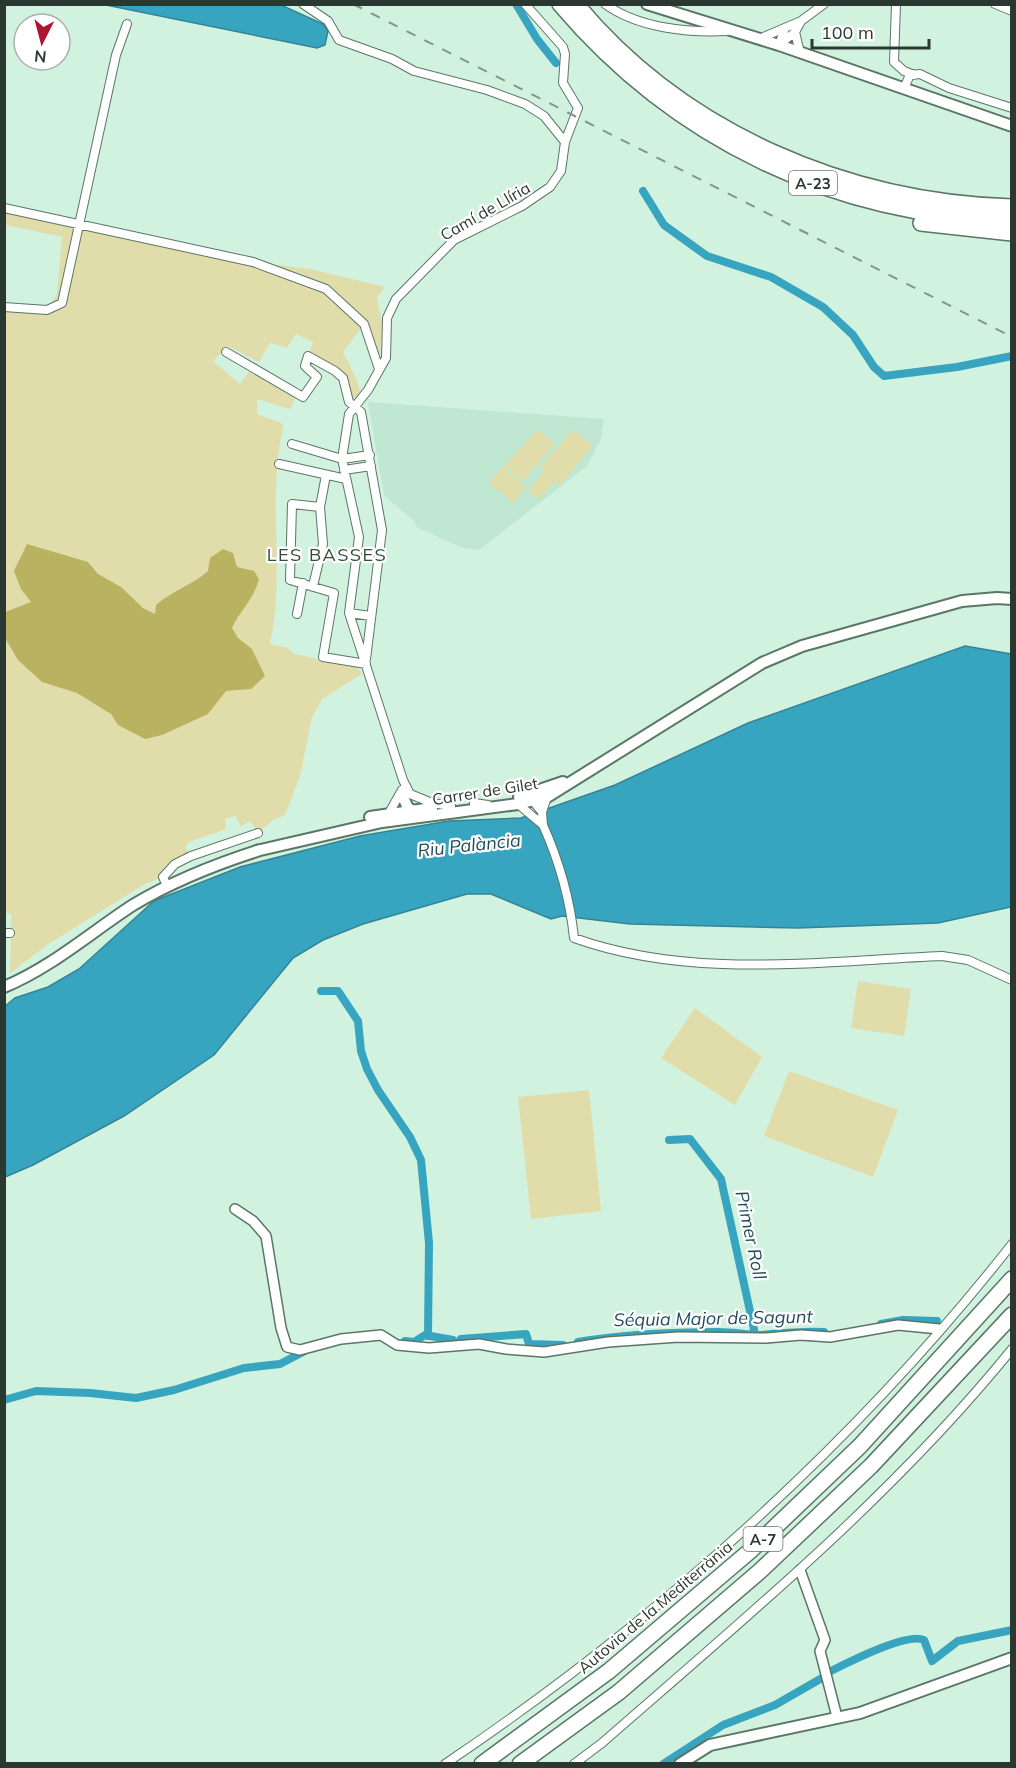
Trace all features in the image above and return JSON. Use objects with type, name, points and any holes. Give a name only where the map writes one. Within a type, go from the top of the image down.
[{"type":"highway","name":"A-23","points":[[560,4],[589,39],[637,83],[699,129],[764,164],[832,191],[918,212],[1011,221]]},
{"type":"highway","name":"A-23","points":[[576,4],[591,22],[642,70],[705,116],[767,150],[854,183],[940,202],[1011,207]]},
{"type":"highway","points":[[637,83],[668,114],[696,134],[761,171],[831,200],[915,222],[1011,233]]},
{"type":"highway","points":[[705,116],[774,147],[853,176],[935,193],[1011,198]]},
{"type":"highway","name":"Autovia de la Mediterrània","points":[[482,1764],[609,1671],[750,1551],[860,1446],[1011,1279]]},
{"type":"highway","name":"A-7","points":[[520,1764],[618,1692],[760,1571],[871,1466],[1011,1315]]},
{"type":"main road","points":[[647,4],[727,31],[778,45],[1011,126]]},
{"type":"main road","points":[[588,771],[762,663],[802,646],[962,601],[1011,599]]},
{"type":"main road","name":"Carrer de Gilet","points":[[412,811],[516,798],[558,785],[588,771]]},
{"type":"main road","name":"Carrer de Gilet","points":[[4,987],[30,976],[167,886],[256,851],[387,817],[464,812],[535,801],[547,797],[588,771]]},
{"type":"main road","points":[[406,795],[412,811]]},
{"type":"main road","points":[[387,817],[403,816],[412,811],[419,813],[450,810],[464,812]]},
{"type":"main road","points":[[680,1764],[710,1745],[879,1706],[1011,1658]]},
{"type":"street","points":[[303,4],[328,21],[339,40],[392,59],[414,71],[487,90],[525,104],[544,116],[565,142]]},
{"type":"street","name":"Camí de Llíria","points":[[349,614],[358,537],[342,459],[349,414],[386,358],[387,318],[396,299],[454,240],[543,194],[561,171],[565,142],[578,108],[563,83],[565,54],[563,47],[525,4]]},
{"type":"street","points":[[605,4],[636,21],[703,32],[727,31]]},
{"type":"street","points":[[757,39],[801,21],[824,4]]},
{"type":"street","points":[[896,4],[892,56],[900,68],[914,75]]},
{"type":"street","points":[[995,4],[1011,11]]},
{"type":"street","points":[[778,45],[795,32],[801,21]]},
{"type":"street","points":[[4,308],[47,310],[62,303],[116,55],[126,24]]},
{"type":"street","points":[[778,45],[785,28]]},
{"type":"street","points":[[795,32],[800,53]]},
{"type":"street","points":[[904,88],[910,75],[920,74],[949,88],[1011,108]]},
{"type":"street","points":[[4,208],[253,262],[326,289],[364,324],[379,369]]},
{"type":"street","points":[[226,352],[303,397],[317,377],[305,366],[308,356],[343,378],[349,402],[362,412],[382,530],[366,664]]},
{"type":"street","points":[[292,444],[342,459],[370,456]]},
{"type":"street","points":[[279,464],[346,479]]},
{"type":"street","points":[[344,470],[371,466]]},
{"type":"street","points":[[313,586],[322,544],[320,507],[326,475]]},
{"type":"street","points":[[320,507],[292,504],[290,580],[334,593],[323,657],[366,664]]},
{"type":"street","points":[[297,615],[303,583]]},
{"type":"street","points":[[370,616],[349,614],[406,795]]},
{"type":"street","points":[[532,816],[538,795],[558,785]]},
{"type":"street","points":[[406,795],[452,806]]},
{"type":"street","points":[[387,817],[406,795]]},
{"type":"street","points":[[547,797],[542,812],[543,825],[556,855],[572,918],[574,938],[594,945],[672,961],[719,963],[942,956],[968,960],[1011,980]]},
{"type":"street","points":[[474,803],[488,805],[527,799],[535,801],[542,812]]},
{"type":"street","points":[[518,804],[543,825]]},
{"type":"street","points":[[167,886],[164,877],[175,864],[258,833]]},
{"type":"street","points":[[235,1209],[253,1221],[266,1236],[281,1328],[287,1347],[300,1350],[341,1339],[381,1335],[397,1345],[418,1347],[479,1344],[544,1352],[608,1342],[678,1337],[766,1338],[801,1335],[830,1337],[898,1325],[939,1329]]},
{"type":"street","points":[[445,1764],[598,1651],[741,1533],[878,1399],[1011,1244]]},
{"type":"street","points":[[574,1764],[602,1743],[800,1570],[893,1482],[963,1409],[1011,1349]]},
{"type":"street","points":[[800,1570],[825,1640],[820,1651],[837,1717]]},
{"type":"shaded area","points":[[5,208],[253,262],[310,269],[385,287],[377,297],[382,323],[379,369],[364,324],[343,352],[356,378],[362,397],[355,406],[349,402],[343,378],[308,356],[313,342],[296,334],[287,348],[270,343],[259,362],[228,346],[213,361],[240,384],[250,370],[296,397],[290,409],[257,399],[257,414],[284,424],[276,479],[277,562],[270,644],[288,648],[294,654],[357,667],[362,674],[322,699],[312,717],[300,776],[285,815],[273,820],[258,833],[250,821],[241,826],[235,816],[225,819],[226,829],[189,842],[185,847],[191,856],[163,877],[145,884],[50,943],[10,973],[11,914],[4,913],[4,307],[47,310],[57,294],[62,237],[5,225]]},
{"type":"shaded area","points":[[368,402],[604,419],[601,439],[587,466],[479,550],[463,548],[416,527],[415,522],[384,495]]},
{"type":"shaded area","points":[[538,429],[555,444],[522,482],[504,466]]},
{"type":"shaded area","points":[[573,429],[593,446],[560,485],[555,481],[539,499],[528,491],[544,472],[540,468]]},
{"type":"shaded area","points":[[502,467],[526,488],[513,503],[489,482]]},
{"type":"shaded area","points":[[27,544],[88,562],[98,574],[121,587],[143,608],[155,614],[156,605],[208,571],[210,558],[223,549],[233,553],[237,567],[254,571],[259,579],[254,593],[232,628],[238,638],[252,649],[265,676],[251,689],[226,691],[208,714],[162,735],[145,739],[118,725],[111,714],[77,693],[42,682],[18,660],[5,638],[5,612],[31,602],[21,589],[14,571]]},
{"type":"shaded area","points":[[858,981],[911,989],[904,1036],[851,1028]]},
{"type":"shaded area","points":[[695,1008],[762,1057],[735,1105],[661,1058]]},
{"type":"shaded area","points":[[789,1071],[898,1110],[873,1177],[764,1136]]},
{"type":"shaded area","points":[[589,1090],[601,1211],[531,1219],[518,1097]]},
{"type":"water","points":[[106,5],[281,5],[323,24],[328,31],[325,45],[317,48]]},
{"type":"water","name":"Riu Palància","points":[[965,646],[1011,654],[1011,907],[938,923],[798,928],[630,924],[562,916],[551,919],[491,894],[467,894],[363,924],[323,940],[293,958],[214,1055],[124,1116],[33,1165],[5,1177],[4,1007],[15,998],[48,987],[79,969],[154,901],[240,867],[360,836],[449,821],[521,818],[615,785],[748,723]]},
{"type":"waterway","points":[[516,4],[537,39],[556,63]]},
{"type":"waterway","points":[[643,191],[664,225],[707,256],[771,277],[823,307],[853,335],[874,367],[884,376],[957,367],[1012,356]]},
{"type":"waterway","points":[[321,991],[338,991],[358,1021],[361,1051],[367,1069],[378,1090],[410,1137],[421,1160],[429,1243],[428,1336]]},
{"type":"waterway","name":"Primer Roll","points":[[669,1140],[690,1139],[721,1179],[755,1334]]},
{"type":"waterway","name":"Séquia Major de Sagunt","points":[[881,1324],[903,1320],[937,1321]]},
{"type":"waterway","name":"Séquia Major de Sagunt","points":[[578,1342],[666,1333],[719,1332],[761,1335],[824,1332]]},
{"type":"waterway","name":"Séquia Major de Sagunt","points":[[461,1339],[526,1334],[529,1344],[563,1345]]},
{"type":"waterway","name":"Séquia Major de Sagunt","points":[[405,1341],[414,1342],[425,1335],[453,1340]]},
{"type":"waterway","name":"Séquia Major de Sagunt","points":[[4,1400],[36,1391],[136,1398],[174,1390],[244,1368],[280,1364],[305,1351]]},
{"type":"waterway","points":[[829,1672],[905,1640],[924,1640],[932,1661],[958,1641],[1012,1630]]},
{"type":"waterway","points":[[663,1764],[723,1725],[775,1705],[822,1678]]},
{"type":"railway","points":[[353,4],[1012,337]]},
{"type":"district","name":"LES BASSES","points":[[327,554]]}]
